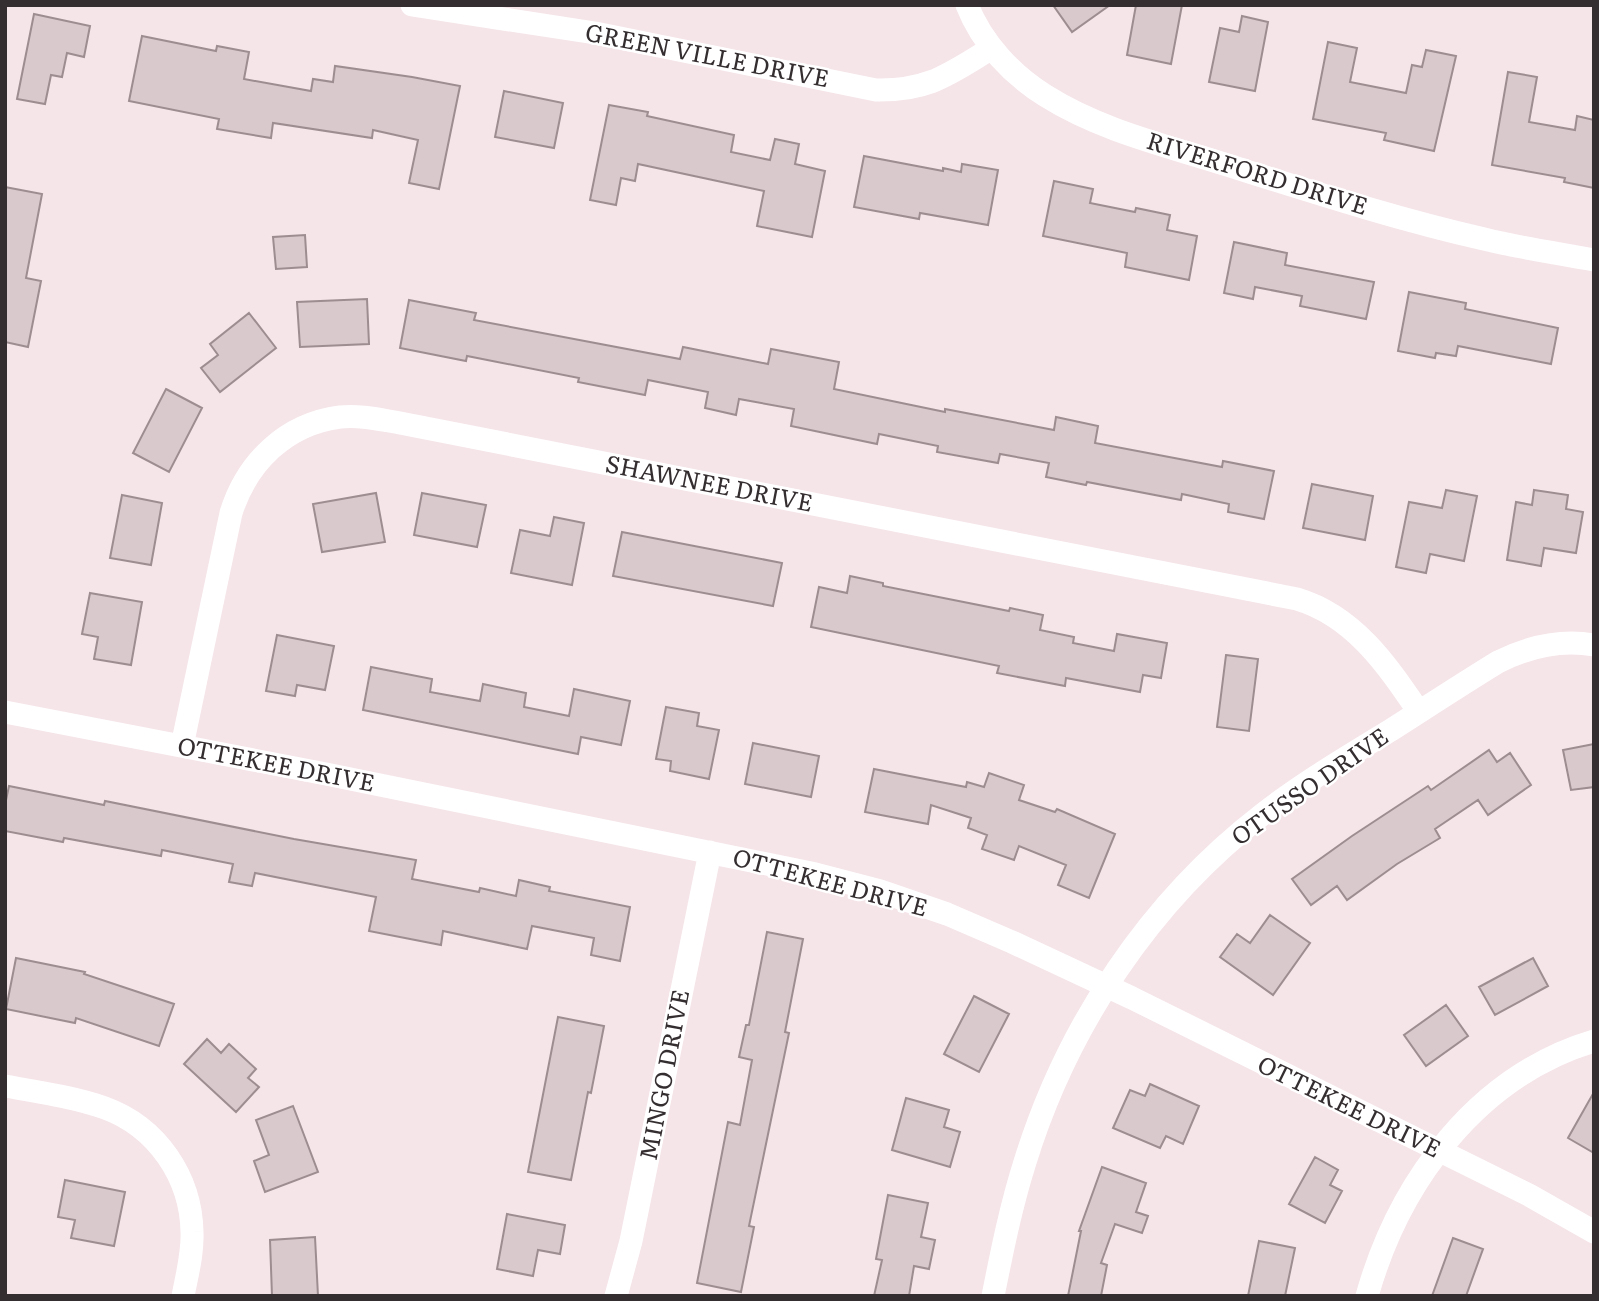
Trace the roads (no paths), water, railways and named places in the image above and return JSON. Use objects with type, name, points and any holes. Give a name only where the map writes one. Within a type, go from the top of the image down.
[{"type":"street","name":"GREEN VILLE DRIVE","points":[[412,5],[595,33],[876,90],[899,90],[935,82],[992,48]]},
{"type":"street","name":"RIVERFORD DRIVE","points":[[967,5],[980,32],[1015,74],[1075,113],[1126,133],[1399,218],[1486,240],[1594,260]]},
{"type":"street","name":"SHAWNEE DRIVE","points":[[182,747],[237,494],[251,469],[271,448],[304,427],[341,417],[395,422],[1297,599],[1322,608],[1349,625],[1373,650],[1419,712]]},
{"type":"street","name":"OTUSSO DRIVE","points":[[993,1296],[1006,1230],[1025,1161],[1049,1095],[1080,1030],[1106,986],[1172,899],[1222,849],[1263,814],[1321,773],[1515,654],[1551,644],[1594,645]]},
{"type":"street","name":"OTTEKEE DRIVE","points":[[5,712],[710,852],[811,873],[880,891],[947,914],[1106,986],[1529,1195],[1594,1232]]},
{"type":"street","name":"MINGO DRIVE","points":[[616,1296],[631,1241],[710,852]]},
{"type":"street","points":[[1367,1296],[1384,1245],[1406,1198],[1437,1151],[1480,1104],[1521,1074],[1551,1058],[1594,1041]]},
{"type":"street","points":[[5,1086],[103,1107],[136,1123],[162,1149],[181,1180],[191,1216],[191,1253],[183,1296]]}]
